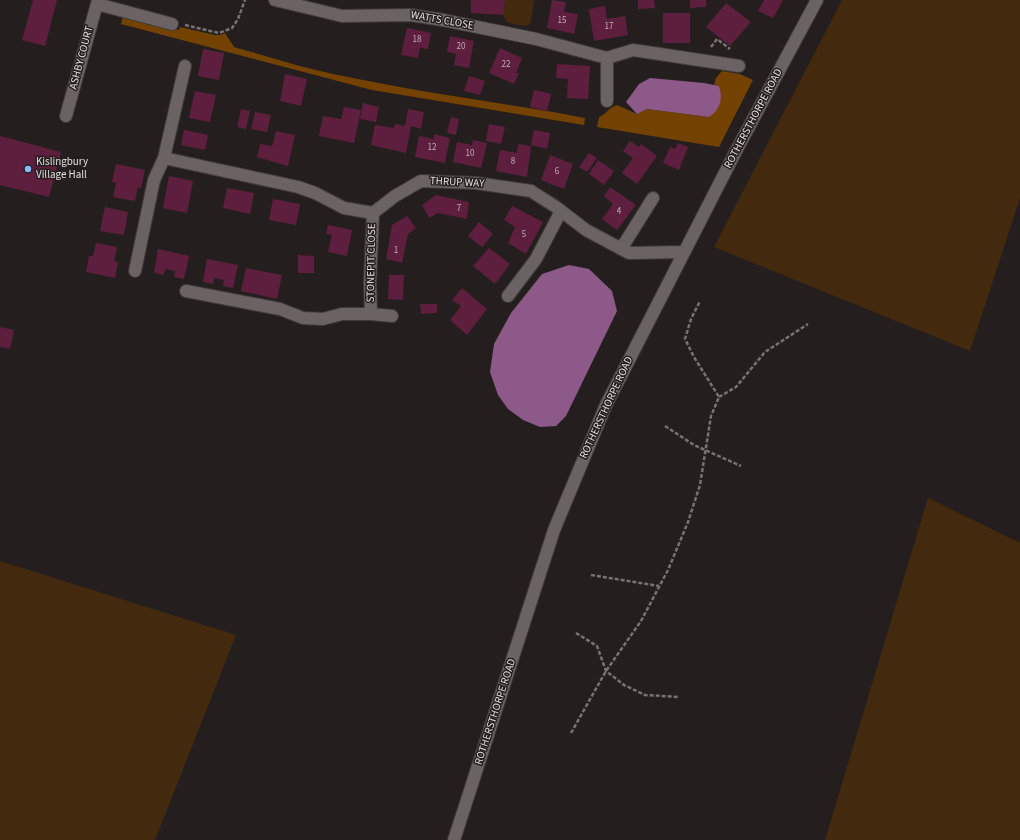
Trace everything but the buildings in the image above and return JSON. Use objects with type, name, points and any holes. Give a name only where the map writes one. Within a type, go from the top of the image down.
[{"type":"street","name":"WATTS CLOSE","points":[[275,0],[342,16],[410,15],[443,20],[536,39],[607,58]]},
{"type":"street","name":"ROTHERSTHORPE ROAD","points":[[454,840],[554,530],[606,405],[736,151],[817,0]]},
{"type":"street","points":[[97,2],[172,24]]},
{"type":"street","name":"ASHBY COURT","points":[[66,116],[70,79],[97,2]]},
{"type":"street","points":[[607,101],[607,58],[632,50],[739,66]]},
{"type":"street","points":[[135,271],[154,180],[164,158],[185,66]]},
{"type":"street","points":[[164,158],[298,187],[315,193],[344,208],[373,213]]},
{"type":"street","name":"THRUP WAY","points":[[373,213],[395,196],[421,181],[476,183],[531,191],[580,226],[629,253],[684,252]]},
{"type":"street","points":[[621,249],[653,198]]},
{"type":"street","points":[[508,296],[536,260],[561,211]]},
{"type":"street","name":"STONEPIT CLOSE","points":[[371,314],[370,282],[373,213]]},
{"type":"street","name":"STONEPIT CLOSE","points":[[186,291],[280,309],[303,318],[323,319],[342,314],[392,316]]},
{"type":"path","points":[[172,24],[181,24],[219,33],[232,28],[238,19],[245,0]]},
{"type":"path","points":[[700,301],[691,319],[686,339],[694,357],[719,397]]},
{"type":"path","points":[[571,733],[606,671],[641,621],[668,570],[688,522],[700,486],[711,416],[719,397],[736,387],[765,352],[808,324]]},
{"type":"path","points":[[665,426],[694,445],[741,466]]},
{"type":"path","points":[[591,575],[660,586]]},
{"type":"path","points":[[576,633],[596,646],[606,671],[624,685],[645,695],[679,697]]},
{"type":"shaded area","points":[[505,0],[534,0],[531,22],[526,26],[508,22],[504,18]]},
{"type":"shaded area","points":[[842,0],[1020,0],[1020,198],[970,351],[714,247]]},
{"type":"shaded area","points":[[123,16],[179,30],[180,27],[215,35],[225,33],[234,47],[313,69],[409,89],[585,118],[584,125],[372,90],[121,24]]},
{"type":"shaded area","points":[[722,71],[740,74],[753,80],[719,147],[597,127],[599,117],[617,105],[637,114],[647,109],[709,117],[719,86],[714,85],[716,78]]},
{"type":"shaded area","points":[[650,78],[704,83],[719,86],[721,95],[720,103],[716,111],[709,117],[647,109],[637,114],[626,102],[639,84]]},
{"type":"shaded area","points":[[569,265],[589,269],[612,291],[617,311],[566,416],[556,426],[540,427],[523,420],[508,409],[498,395],[490,372],[494,344],[511,313],[542,274]]},
{"type":"shaded area","points":[[928,498],[1020,543],[1020,840],[825,840]]},
{"type":"shaded area","points":[[0,561],[236,635],[155,840],[0,840]]},
{"type":"place","name":"Kislingbury Village Hall","points":[[28,169]]}]
